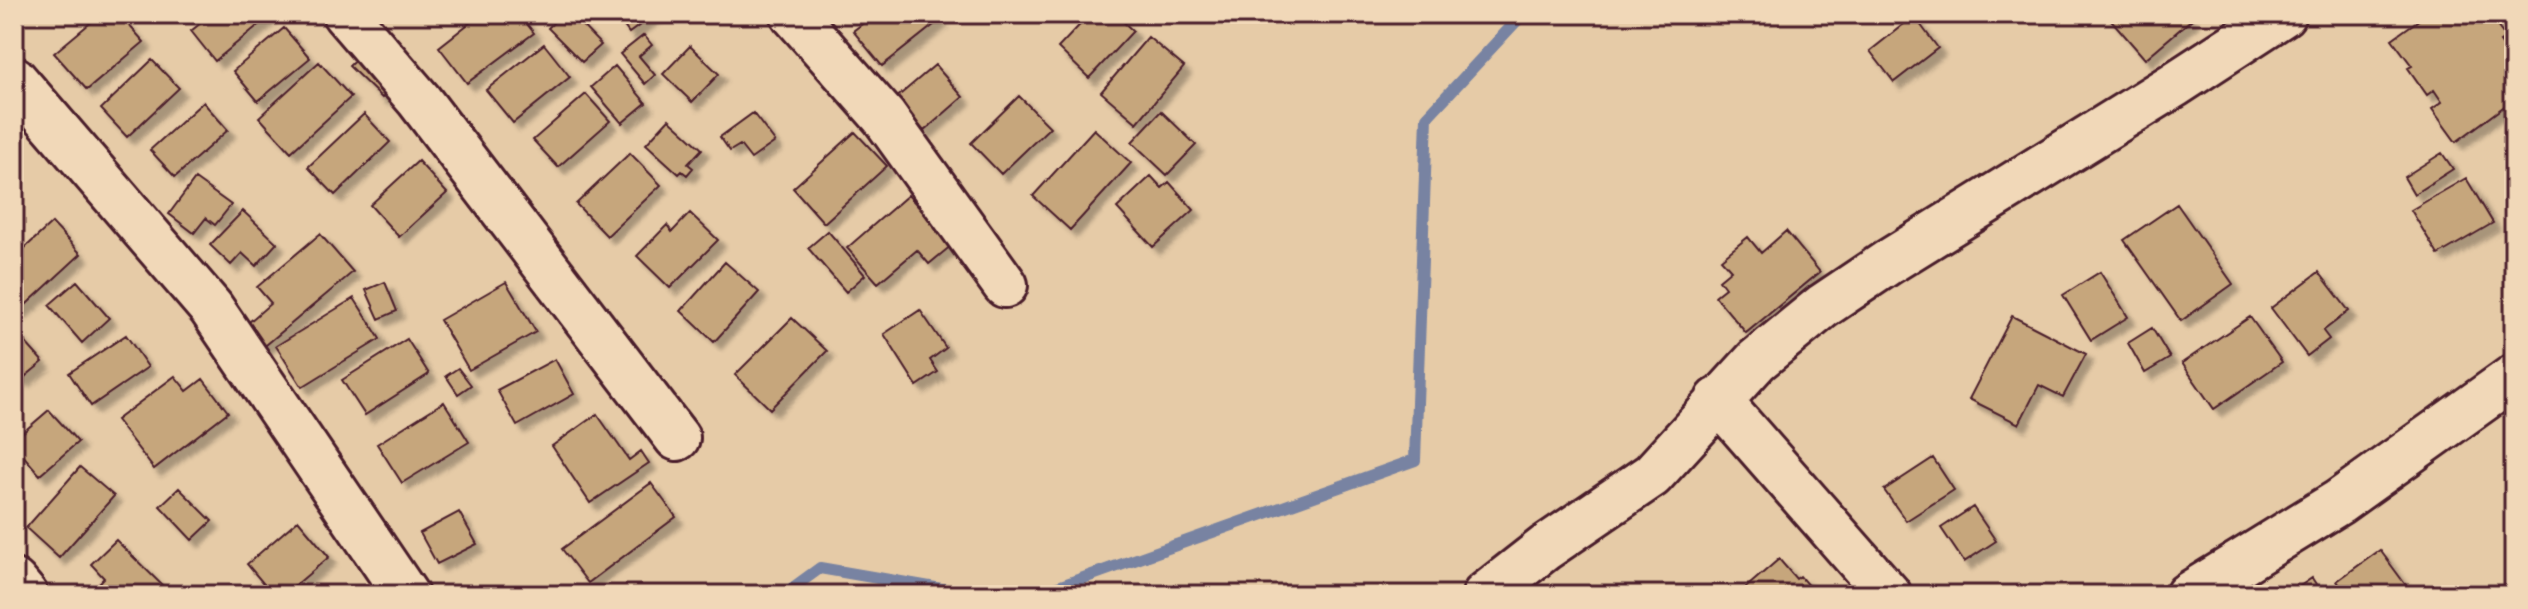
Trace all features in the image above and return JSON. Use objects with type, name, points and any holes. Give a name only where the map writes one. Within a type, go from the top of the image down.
[{"type":"street","points":[[345,14],[419,100],[677,438]]},
{"type":"street","points":[[793,14],[884,117],[1005,285]]},
{"type":"street","points":[[1485,595],[1545,548],[1652,475],[1757,360],[1823,306],[2283,14]]},
{"type":"street","points":[[14,79],[211,308],[406,595]]},
{"type":"street","points":[[2188,595],[2339,502],[2514,377]]},
{"type":"street","points":[[1718,400],[1889,595]]},
{"type":"street","points":[[14,582],[25,595]]},
{"type":"building","points":[[101,14],[119,14],[144,42],[87,90],[54,53]]},
{"type":"building","points":[[212,14],[265,14],[268,17],[215,61],[191,31]]},
{"type":"building","points":[[481,14],[519,14],[534,33],[467,83],[439,47]]},
{"type":"building","points":[[562,14],[571,14],[601,45],[582,62],[548,28]]},
{"type":"building","points":[[615,14],[655,14],[629,33]]},
{"type":"building","points":[[875,14],[935,14],[940,20],[882,66],[853,31]]},
{"type":"building","points":[[1090,14],[1115,14],[1133,31],[1089,78],[1058,48]]},
{"type":"building","points":[[2106,14],[2188,14],[2192,19],[2145,59]]},
{"type":"building","points":[[2427,14],[2488,14],[2506,38],[2500,42],[2514,61],[2514,99],[2456,142],[2432,109],[2442,102],[2434,90],[2427,95],[2408,68],[2412,66],[2392,39]]},
{"type":"building","points":[[1914,16],[1938,48],[1894,82],[1870,51]]},
{"type":"building","points":[[284,28],[310,58],[258,101],[233,71]]},
{"type":"building","points":[[644,35],[652,45],[639,56],[655,75],[645,84],[620,54]]},
{"type":"building","points":[[1148,37],[1184,67],[1137,123],[1101,92]]},
{"type":"building","points":[[544,44],[570,77],[513,123],[486,90]]},
{"type":"building","points":[[690,46],[719,74],[692,102],[663,74]]},
{"type":"building","points":[[365,51],[397,84],[382,98],[349,66]]},
{"type":"building","points":[[152,60],[179,88],[127,137],[101,109]]},
{"type":"building","points":[[319,62],[351,97],[291,152],[259,117]]},
{"type":"building","points":[[935,65],[963,97],[924,131],[895,99]]},
{"type":"building","points":[[615,66],[646,103],[622,123],[591,87]]},
{"type":"building","points":[[586,94],[610,121],[558,167],[533,140]]},
{"type":"building","points":[[1019,96],[1050,127],[1001,174],[971,143]]},
{"type":"building","points":[[203,102],[228,130],[175,177],[150,150]]},
{"type":"building","points":[[1161,111],[1196,145],[1167,175],[1132,142]]},
{"type":"building","points":[[753,113],[775,142],[751,159],[740,145],[730,151],[720,137]]},
{"type":"building","points":[[364,114],[390,142],[335,195],[308,167]]},
{"type":"building","points":[[669,119],[702,149],[688,164],[693,168],[687,175],[682,171],[679,174],[646,144]]},
{"type":"building","points":[[1094,129],[1131,163],[1070,230],[1033,196]]},
{"type":"building","points":[[855,132],[887,166],[824,223],[793,188]]},
{"type":"building","points":[[630,153],[661,185],[607,236],[576,204]]},
{"type":"building","points":[[2442,153],[2453,169],[2414,194],[2404,177]]},
{"type":"building","points":[[418,161],[447,193],[399,237],[370,205]]},
{"type":"building","points":[[1151,176],[1162,188],[1169,182],[1194,210],[1153,247],[1117,208]]},
{"type":"building","points":[[2466,178],[2493,223],[2438,255],[2411,210]]},
{"type":"building","points":[[195,179],[231,205],[215,225],[206,218],[194,233],[169,214]]},
{"type":"building","points":[[908,195],[952,245],[929,264],[917,250],[878,283],[847,248]]},
{"type":"building","points":[[2177,204],[2233,284],[2181,321],[2124,240]]},
{"type":"building","points":[[243,211],[277,243],[256,266],[242,253],[231,265],[210,245]]},
{"type":"building","points":[[690,213],[718,240],[670,288],[637,256],[667,225],[672,232]]},
{"type":"building","points":[[52,223],[81,254],[17,313],[14,310],[14,258]]},
{"type":"building","points":[[828,231],[865,275],[846,292],[808,248]]},
{"type":"building","points":[[1786,231],[1820,272],[1746,333],[1715,296],[1725,288],[1719,280],[1731,270],[1721,259],[1748,237],[1761,253]]},
{"type":"building","points":[[320,234],[353,272],[260,350],[242,328],[271,303],[257,287]]},
{"type":"building","points":[[725,262],[759,292],[714,342],[681,311]]},
{"type":"building","points":[[2100,272],[2128,317],[2091,340],[2063,295]]},
{"type":"building","points":[[2319,272],[2349,311],[2323,331],[2329,339],[2307,356],[2271,308]]},
{"type":"building","points":[[77,281],[109,318],[82,343],[49,305]]},
{"type":"building","points":[[385,282],[397,311],[379,319],[366,290]]},
{"type":"building","points":[[506,282],[536,332],[469,370],[440,320]]},
{"type":"building","points":[[354,298],[380,339],[302,387],[276,346]]},
{"type":"building","points":[[920,310],[946,348],[930,360],[938,372],[917,386],[884,334]]},
{"type":"building","points":[[2012,316],[2086,354],[2063,397],[2039,385],[2019,424],[1969,399]]},
{"type":"building","points":[[2250,317],[2282,362],[2214,409],[2182,363]]},
{"type":"building","points":[[792,318],[827,351],[770,409],[735,375]]},
{"type":"building","points":[[2152,328],[2170,358],[2145,373],[2128,343]]},
{"type":"building","points":[[17,333],[43,362],[21,380],[14,372],[14,335]]},
{"type":"building","points":[[126,335],[148,367],[91,406],[69,373]]},
{"type":"building","points":[[407,339],[429,374],[365,415],[342,380]]},
{"type":"building","points":[[555,359],[574,394],[517,426],[497,390]]},
{"type":"building","points":[[458,368],[471,385],[458,394],[446,376]]},
{"type":"building","points":[[175,376],[187,391],[203,379],[228,412],[154,469],[116,420]]},
{"type":"building","points":[[444,402],[469,442],[402,483],[377,444]]},
{"type":"building","points":[[49,410],[78,442],[40,475],[14,445],[14,440]]},
{"type":"building","points":[[597,414],[629,460],[641,451],[649,463],[590,503],[552,446]]},
{"type":"building","points":[[1933,458],[1954,490],[1906,521],[1884,490]]},
{"type":"building","points":[[80,467],[114,496],[59,558],[26,528]]},
{"type":"building","points":[[651,483],[676,517],[588,583],[562,549]]},
{"type":"building","points":[[179,488],[212,521],[192,540],[160,506]]},
{"type":"building","points":[[1973,507],[1996,541],[1964,562],[1941,528]]},
{"type":"building","points":[[459,512],[477,544],[437,564],[420,533]]},
{"type":"building","points":[[298,520],[329,557],[284,595],[273,595],[247,564]]},
{"type":"building","points":[[116,540],[166,589],[159,595],[87,595],[104,578],[91,564]]},
{"type":"building","points":[[2380,550],[2413,595],[2347,595],[2337,581]]},
{"type":"building","points":[[1779,559],[1796,579],[1800,576],[1815,594],[1746,595],[1742,591]]},
{"type":"building","points":[[2312,578],[2323,595],[2287,595]]},
{"type":"waterway","points":[[1036,595],[1415,460],[1427,117],[1523,14]]},
{"type":"waterway","points":[[783,595],[820,568],[976,595]]}]
